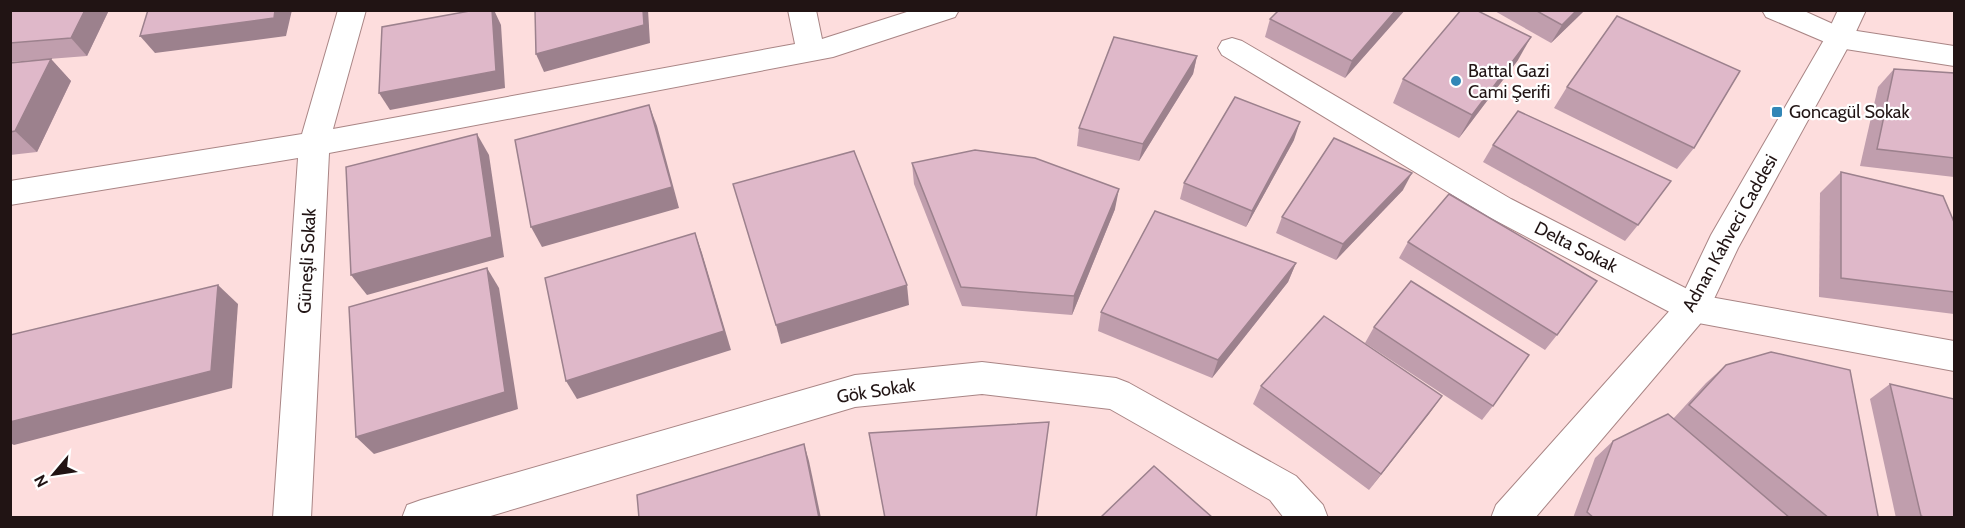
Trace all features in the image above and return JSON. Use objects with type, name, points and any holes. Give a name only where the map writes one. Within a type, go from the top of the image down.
[{"type":"street","name":"Güneşli Sokak","points":[[292,518],[314,144],[352,10]]},
{"type":"street","points":[[801,10],[812,51]]},
{"type":"street","points":[[10,193],[314,144],[812,51],[832,47],[945,10]]},
{"type":"street","points":[[1776,10],[1846,24],[1954,56]]},
{"type":"street","name":"Adnan Kahveci Caddesi","points":[[1510,518],[1693,308],[1723,244],[1846,24]]},
{"type":"street","name":"Delta Sokak","points":[[1232,48],[1500,208],[1693,308],[1954,356]]},
{"type":"street","name":"Gök Sokak","points":[[421,518],[855,391],[982,378],[1116,394],[1283,488],[1309,518]]},
{"type":"building","points":[[10,10],[85,10],[71,38],[10,43]]},
{"type":"building","points":[[148,10],[275,10],[274,18],[140,36]]},
{"type":"building","points":[[475,10],[492,10],[496,71],[379,93],[382,27]]},
{"type":"building","points":[[535,10],[643,10],[644,25],[536,54]]},
{"type":"building","points":[[1279,10],[1396,10],[1352,61],[1270,19]]},
{"type":"building","name":"Battal Gazi Cami Şerifi","points":[[1461,10],[1476,10],[1531,37],[1472,115],[1403,79]]},
{"type":"building","points":[[1535,10],[1577,10],[1562,25]]},
{"type":"building","points":[[1617,16],[1740,71],[1694,148],[1567,87]]},
{"type":"building","points":[[1114,37],[1197,56],[1143,144],[1079,128]]},
{"type":"building","points":[[51,59],[15,131],[10,132],[10,63]]},
{"type":"building","points":[[1894,69],[1954,73],[1954,158],[1877,149]]},
{"type":"building","points":[[1235,97],[1300,122],[1252,211],[1184,183]]},
{"type":"building","points":[[649,105],[672,187],[531,227],[515,140]]},
{"type":"building","points":[[1518,111],[1671,181],[1638,225],[1493,145]]},
{"type":"building","points":[[477,134],[492,237],[351,275],[346,167]]},
{"type":"building","points":[[1334,138],[1412,173],[1343,244],[1282,217]]},
{"type":"building","points":[[975,150],[1035,158],[1119,189],[1074,296],[961,287],[912,163]]},
{"type":"building","points":[[854,151],[907,285],[776,325],[733,184]]},
{"type":"building","points":[[1841,172],[1943,196],[1954,222],[1954,292],[1841,278]]},
{"type":"building","points":[[1449,194],[1597,281],[1557,335],[1408,242]]},
{"type":"building","points":[[1155,211],[1296,263],[1218,360],[1101,312]]},
{"type":"building","points":[[695,233],[724,331],[566,381],[545,278]]},
{"type":"building","points":[[487,268],[505,392],[356,437],[349,307]]},
{"type":"building","points":[[1411,281],[1529,355],[1493,406],[1374,327]]},
{"type":"building","points":[[218,285],[211,371],[10,422],[10,335]]},
{"type":"building","points":[[1324,316],[1442,396],[1381,474],[1261,386]]},
{"type":"building","points":[[1771,352],[1850,370],[1878,516],[1875,518],[1829,518],[1689,405],[1726,365]]},
{"type":"building","points":[[1890,384],[1954,399],[1954,518],[1921,516]]},
{"type":"building","points":[[1668,414],[1790,518],[1594,518],[1587,512],[1613,441]]},
{"type":"building","points":[[1049,422],[1036,518],[885,518],[869,433]]},
{"type":"building","points":[[804,444],[819,518],[639,518],[637,495]]},
{"type":"building","points":[[1154,466],[1213,518],[1100,518]]},
{"type":"place","name":"Battal Gazi Cami Şerifi","points":[[1456,81]]},
{"type":"place","name":"Goncagül Sokak","points":[[1777,112]]}]
